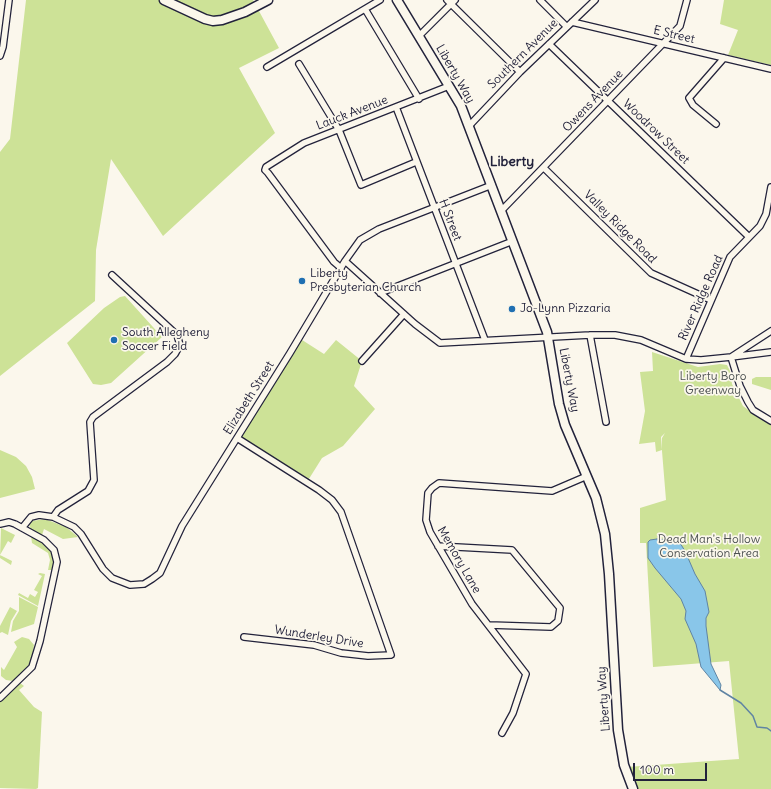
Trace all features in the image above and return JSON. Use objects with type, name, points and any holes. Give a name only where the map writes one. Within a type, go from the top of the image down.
[{"type":"street","points":[[0,56],[3,47],[10,0]]},
{"type":"street","points":[[164,0],[205,19],[213,21],[222,20],[244,12],[268,0]]},
{"type":"street","points":[[267,67],[380,0]]},
{"type":"street","name":"Liberty Way","points":[[397,0],[461,106],[502,210],[548,337],[559,404],[565,425],[596,498],[605,534],[609,574],[618,730],[624,765],[633,789]]},
{"type":"street","points":[[540,0],[566,26]]},
{"type":"street","name":"Southern Avenue","points":[[469,126],[520,72],[594,0]]},
{"type":"street","name":"Owens Avenue","points":[[502,210],[680,26],[687,0]]},
{"type":"street","points":[[419,36],[451,1],[520,72]]},
{"type":"street","points":[[365,9],[419,99]]},
{"type":"street","name":"E Street","points":[[572,22],[663,45],[771,69]]},
{"type":"street","name":"Woodrow Street","points":[[548,44],[748,236]]},
{"type":"street","points":[[716,124],[693,105],[689,98],[724,58]]},
{"type":"street","points":[[299,64],[338,130],[361,185],[416,162]]},
{"type":"street","name":"Lauck Avenue","points":[[341,268],[334,262],[265,170],[266,167],[304,143],[449,86]]},
{"type":"street","name":"H Street","points":[[396,107],[485,340]]},
{"type":"street","name":"Valley Ridge Road","points":[[544,168],[651,274],[711,300]]},
{"type":"street","name":"Elizabeth Street","points":[[53,517],[74,528],[81,534],[103,569],[112,578],[130,585],[144,584],[160,573],[182,526],[355,246],[366,235],[433,206],[492,185]]},
{"type":"street","name":"River Ridge Road","points":[[686,359],[730,257],[748,236],[760,226],[766,214],[771,187]]},
{"type":"street","points":[[380,293],[513,242]]},
{"type":"street","points":[[345,261],[415,324],[440,343],[590,334],[615,335],[641,340],[686,359],[701,360],[771,352]]},
{"type":"street","points":[[22,528],[31,517],[39,514],[53,517],[58,510],[88,491],[94,480],[90,422],[93,417],[167,362],[175,354],[180,345],[180,339],[177,335],[112,276]]},
{"type":"street","points":[[362,361],[404,314]]},
{"type":"street","points":[[731,357],[771,331]]},
{"type":"street","points":[[590,334],[606,422]]},
{"type":"street","points":[[731,357],[740,386],[748,402],[753,410],[771,421]]},
{"type":"street","name":"Wunderley Drive","points":[[237,438],[319,490],[332,500],[341,512],[391,655],[368,656],[341,654],[314,645],[244,637]]},
{"type":"street","name":"Memory Lane","points":[[502,733],[513,713],[526,674],[458,582],[438,546],[426,520],[428,493],[439,483],[552,491],[587,476]]},
{"type":"street","points":[[0,524],[9,522],[50,544],[54,550],[57,562],[40,641],[32,667],[0,698]]},
{"type":"street","points":[[438,546],[512,550],[560,608],[558,621],[552,627],[489,625]]},
{"type":"green space","points":[[26,0],[253,0],[279,48],[239,68],[275,133],[163,236],[111,159],[96,250],[95,301],[0,376],[0,152],[10,139]]},
{"type":"green space","points":[[724,0],[771,0],[771,65],[728,55],[738,30],[720,24]]},
{"type":"green space","name":"South Allegheny Soccer Field","points":[[125,296],[162,337],[111,383],[101,385],[93,384],[67,343],[104,308],[120,297]]},
{"type":"green space","points":[[299,338],[324,354],[336,340],[362,361],[354,386],[375,409],[343,446],[322,458],[307,482],[237,438]]},
{"type":"green space","name":"Dead Man's Hollow Conservation Area","points":[[652,352],[698,367],[720,364],[727,365],[730,371],[732,384],[743,406],[758,417],[771,422],[771,789],[635,789],[627,767],[739,759],[729,661],[653,667],[646,543],[640,543],[640,508],[666,500],[662,450],[656,452],[655,442],[639,444],[645,411],[640,372],[653,371]]},
{"type":"green space","points":[[756,377],[771,377],[771,390],[752,384],[752,379]]},
{"type":"green space","points":[[0,450],[16,457],[26,466],[32,477],[35,489],[0,498]]},
{"type":"green space","points":[[45,519],[66,527],[78,537],[63,539],[44,529],[42,535],[31,529],[29,525],[32,521]]},
{"type":"green space","points":[[1,528],[15,535],[11,543],[8,541],[0,555]]},
{"type":"green space","points":[[31,536],[44,543],[53,553],[54,561],[52,570],[48,570],[50,560],[48,553],[32,543]]},
{"type":"green space","points":[[0,555],[12,561],[11,565],[0,558]]},
{"type":"green space","points":[[38,574],[45,574],[38,606],[18,595],[19,593],[28,598],[30,594],[35,597],[38,592],[34,590],[42,576]]},
{"type":"green space","points":[[19,597],[38,607],[34,624],[11,632],[13,621],[19,611]]},
{"type":"green space","points":[[10,607],[17,611],[11,621],[8,635],[2,632],[0,633],[0,626]]},
{"type":"green space","points":[[22,637],[29,639],[34,645],[32,659],[25,671],[17,679],[13,681],[6,680],[1,676],[1,667],[4,670],[17,647],[14,642]]},
{"type":"green space","points":[[20,683],[24,686],[19,690],[34,707],[42,712],[38,788],[36,789],[0,788],[0,701]]},
{"type":"water","points":[[650,540],[673,540],[680,543],[705,591],[709,612],[706,618],[706,626],[711,664],[721,685],[720,690],[701,667],[696,644],[685,619],[686,611],[681,599],[648,558],[648,542]]},
{"type":"waterway","points":[[720,690],[741,703],[753,716],[757,727],[767,728],[771,731]]},
{"type":"place","name":"Liberty Presbyterian Church","points":[[302,281]]},
{"type":"place","name":"Jo-Lynn Pizzaria","points":[[512,309]]},
{"type":"place","name":"South Allegheny Soccer Field","points":[[114,340]]},
{"type":"district","name":"Liberty","points":[[512,162]]},
{"type":"park label","name":"Liberty Boro Greenway","points":[[713,384]]}]
